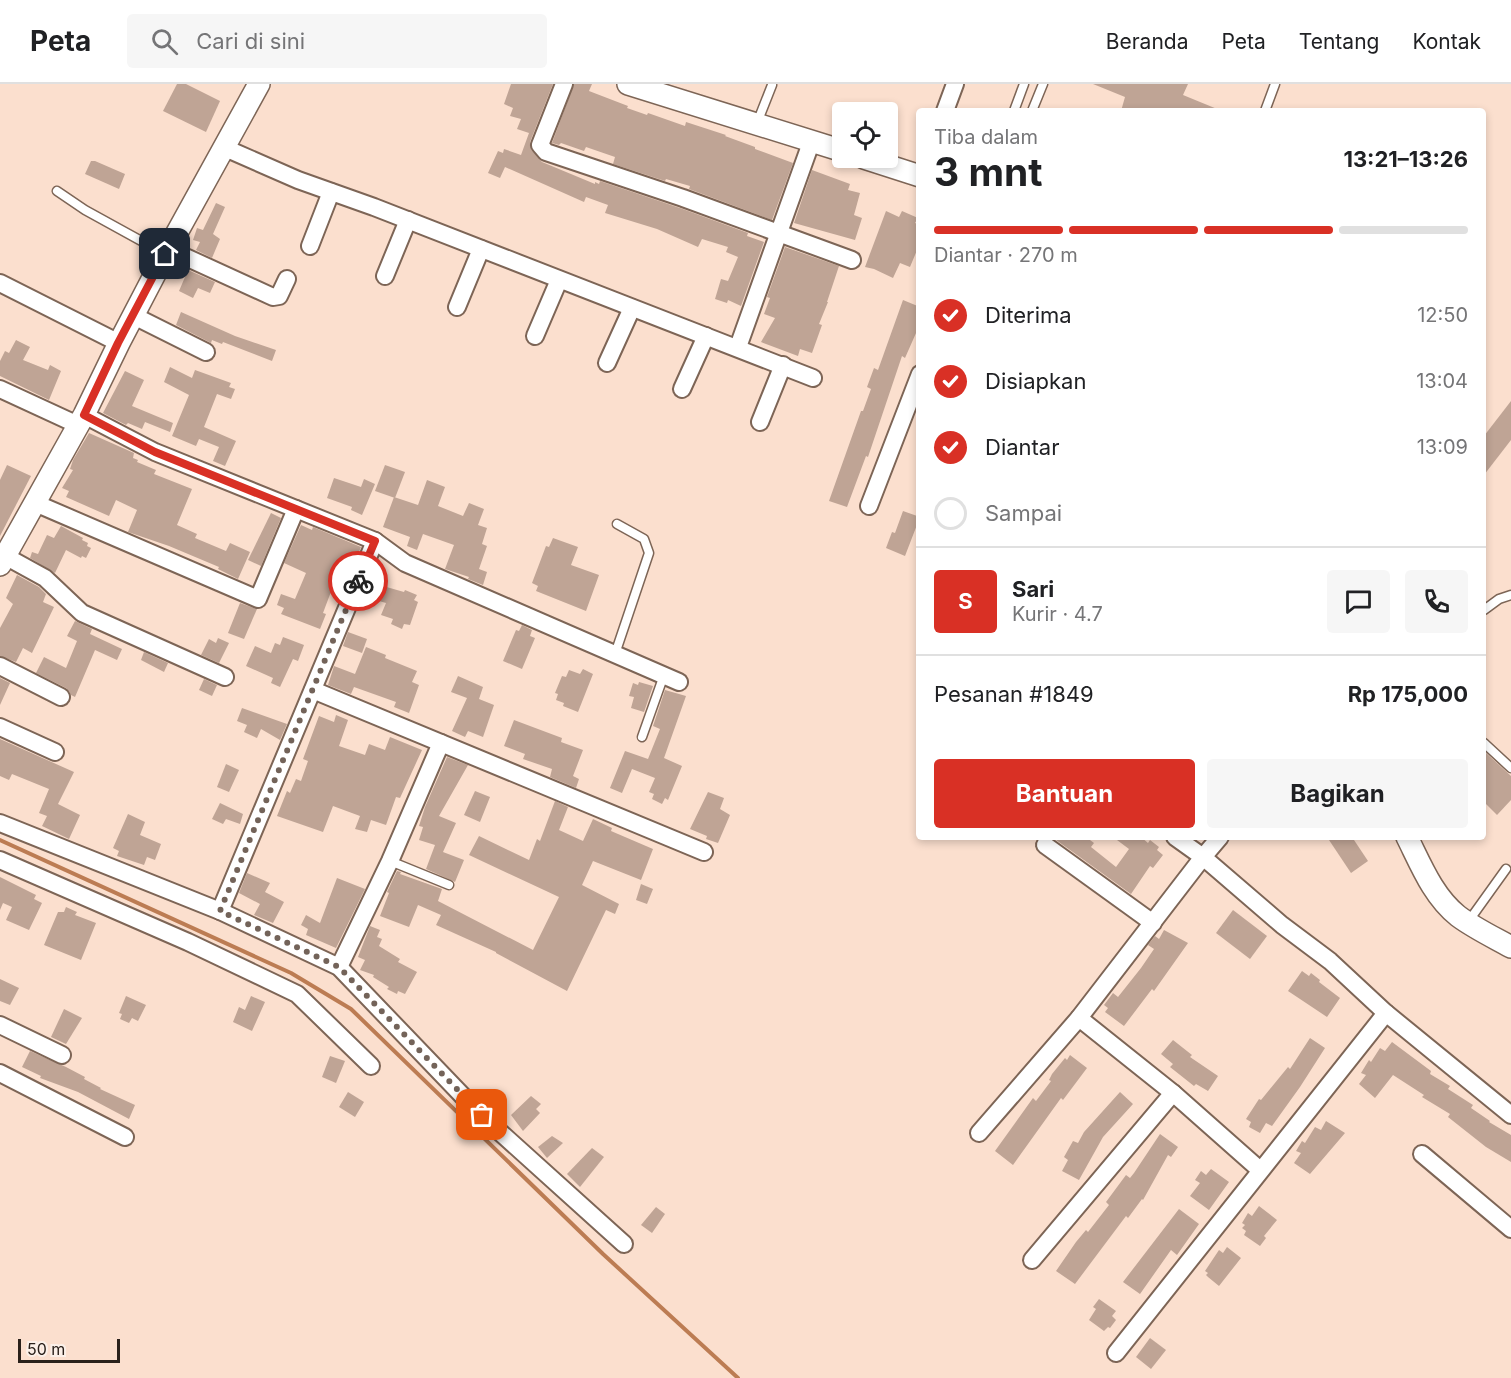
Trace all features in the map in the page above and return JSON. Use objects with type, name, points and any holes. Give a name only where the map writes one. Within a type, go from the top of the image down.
[{"type":"street","points":[[225,676],[82,613],[45,578],[2,560],[81,420],[166,251],[259,84]]},
{"type":"street","points":[[564,84],[540,145],[542,148],[852,260]]},
{"type":"street","points":[[628,84],[651,88],[832,147]]},
{"type":"street","points":[[946,108],[955,84]]},
{"type":"street","points":[[738,347],[812,140]]},
{"type":"street","points":[[225,148],[298,180],[408,220],[813,378]]},
{"type":"street","points":[[895,168],[916,175]]},
{"type":"street","points":[[310,246],[331,192]]},
{"type":"street","points":[[385,276],[408,220]]},
{"type":"street","points":[[457,307],[481,249]]},
{"type":"street","points":[[166,251],[273,297],[279,296],[287,279]]},
{"type":"street","points":[[535,336],[559,280]]},
{"type":"street","points":[[0,283],[118,343]]},
{"type":"street","points":[[608,363],[632,308]]},
{"type":"street","points":[[134,316],[206,352]]},
{"type":"street","points":[[682,389],[706,336]]},
{"type":"street","points":[[759,422],[783,365]]},
{"type":"street","points":[[869,506],[916,388]]},
{"type":"street","points":[[0,389],[375,541],[405,563],[671,679]]},
{"type":"street","points":[[35,503],[258,598],[296,510]]},
{"type":"street","points":[[220,911],[375,541]]},
{"type":"street","points":[[0,666],[61,697]]},
{"type":"street","points":[[313,690],[704,852]]},
{"type":"street","points":[[0,727],[55,753]]},
{"type":"street","points":[[339,967],[390,861],[441,743]]},
{"type":"street","points":[[0,823],[220,911],[339,967],[482,1115],[624,1244]]},
{"type":"street","points":[[1179,840],[1203,857],[1282,925],[1330,961],[1386,1013],[1511,1114]]},
{"type":"street","points":[[979,1133],[1078,1018],[1217,840]]},
{"type":"street","points":[[1409,840],[1434,888],[1450,908],[1467,922],[1511,947]]},
{"type":"street","points":[[1045,845],[1153,923]]},
{"type":"street","points":[[0,860],[188,942],[297,994],[371,1066]]},
{"type":"street","points":[[1116,1353],[1386,1013]]},
{"type":"street","points":[[1078,1018],[1173,1094],[1260,1170]]},
{"type":"street","points":[[0,1025],[62,1055]]},
{"type":"street","points":[[0,1073],[125,1137]]},
{"type":"street","points":[[1032,1260],[1173,1094]]},
{"type":"street","points":[[1422,1154],[1511,1229]]},
{"type":"lane","points":[[1016,108],[1024,84]]},
{"type":"lane","points":[[1033,108],[1043,84]]},
{"type":"lane","points":[[1266,108],[1275,84]]},
{"type":"lane","points":[[757,124],[772,85]]},
{"type":"lane","points":[[57,191],[85,210],[166,251]]},
{"type":"lane","points":[[615,654],[649,553],[644,539],[617,524]]},
{"type":"lane","points":[[1486,608],[1499,598],[1511,595]]},
{"type":"lane","points":[[642,737],[671,679]]},
{"type":"lane","points":[[1486,745],[1511,768]]},
{"type":"lane","points":[[390,861],[449,885]]},
{"type":"lane","points":[[1467,922],[1506,869]]},
{"type":"building","points":[[177,84],[186,84],[220,101],[206,132],[163,111]]},
{"type":"building","points":[[511,84],[553,84],[530,142],[532,151],[542,162],[595,184],[595,182],[599,184],[600,181],[680,208],[748,233],[747,236],[764,242],[741,306],[728,300],[727,303],[715,299],[721,279],[728,281],[738,257],[726,252],[728,247],[702,239],[698,247],[657,229],[605,213],[608,205],[586,197],[584,202],[505,167],[500,178],[488,173],[498,151],[503,153],[504,149],[521,155],[529,133],[517,129],[521,119],[510,116],[513,108],[504,104]]},
{"type":"building","points":[[574,84],[592,84],[589,91],[628,106],[627,108],[685,126],[686,122],[726,135],[793,163],[772,220],[689,189],[690,186],[666,179],[665,181],[613,164],[615,157],[586,147],[584,151],[561,143],[559,145],[552,143]]},
{"type":"building","points":[[1093,84],[1188,84],[1183,95],[1215,108],[1122,108],[1125,97]]},
{"type":"building","points":[[91,161],[125,174],[119,189],[85,174]]},
{"type":"building","points":[[812,170],[850,184],[848,190],[860,193],[854,215],[862,218],[855,240],[794,223]]},
{"type":"building","points":[[216,203],[225,207],[213,234],[220,239],[212,258],[196,250],[200,242],[193,240],[197,228],[203,230]]},
{"type":"building","points":[[886,211],[899,217],[902,211],[916,217],[916,253],[910,267],[900,263],[893,278],[865,267]]},
{"type":"building","points":[[785,247],[839,266],[819,324],[822,325],[812,353],[800,349],[798,356],[761,342],[775,318],[764,314],[770,298],[767,297]]},
{"type":"building","points":[[188,270],[215,282],[210,293],[198,288],[193,298],[179,291]]},
{"type":"building","points":[[903,300],[916,305],[916,333],[905,358],[902,356],[868,457],[866,456],[847,507],[829,501],[871,389],[867,387],[874,368],[878,370]]},
{"type":"building","points":[[181,312],[235,336],[276,350],[272,361],[223,342],[222,344],[212,340],[211,343],[176,325]]},
{"type":"building","points":[[16,340],[30,347],[23,360],[48,370],[50,365],[61,371],[49,400],[0,376],[0,361],[5,351],[9,353]]},
{"type":"building","points":[[170,367],[192,378],[195,370],[231,383],[229,387],[235,389],[231,399],[217,394],[204,427],[236,441],[225,466],[213,461],[219,447],[199,439],[196,446],[172,436],[189,395],[164,382]]},
{"type":"building","points":[[125,371],[144,380],[132,406],[173,423],[170,432],[145,422],[142,429],[128,423],[126,425],[103,413]]},
{"type":"building","points":[[1511,401],[1511,440],[1486,472],[1486,433]]},
{"type":"building","points":[[89,433],[134,453],[133,458],[138,460],[137,462],[156,470],[154,474],[192,489],[177,525],[197,534],[195,538],[226,551],[230,543],[250,552],[238,579],[218,569],[219,567],[128,532],[137,510],[116,500],[109,516],[66,497],[69,491],[62,488],[73,470],[70,469],[73,460]]},
{"type":"building","points":[[7,465],[31,476],[0,536],[0,480]]},
{"type":"building","points":[[385,465],[405,472],[395,498],[375,491]]},
{"type":"building","points":[[334,478],[361,487],[364,479],[375,484],[362,515],[351,510],[352,507],[327,498]]},
{"type":"building","points":[[427,480],[445,487],[438,506],[463,516],[469,503],[484,509],[478,525],[487,528],[482,544],[487,546],[479,569],[487,572],[483,585],[468,579],[469,577],[445,569],[454,545],[423,534],[417,550],[407,546],[410,537],[383,527],[394,497],[418,505]]},
{"type":"building","points":[[903,511],[916,516],[916,527],[905,556],[886,548],[892,532],[895,533]]},
{"type":"building","points":[[271,513],[281,518],[261,566],[248,560]]},
{"type":"building","points":[[301,525],[312,530],[313,527],[361,547],[342,593],[332,589],[320,629],[281,614],[284,608],[277,605],[281,594],[295,599],[306,573],[284,563]]},
{"type":"building","points":[[61,526],[83,538],[82,540],[91,548],[86,558],[82,556],[81,558],[66,550],[55,573],[30,558],[32,552],[38,554],[47,535],[54,538]]},
{"type":"building","points":[[553,538],[578,547],[571,565],[599,575],[586,611],[536,591],[538,586],[532,583],[546,546],[549,547]]},
{"type":"building","points":[[17,575],[39,587],[46,594],[43,602],[54,607],[32,653],[23,648],[16,662],[0,656],[0,628],[13,604],[6,598]]},
{"type":"building","points":[[383,586],[417,595],[414,600],[418,602],[410,625],[404,624],[402,629],[391,624],[393,619],[381,615],[386,603],[379,601]]},
{"type":"building","points":[[240,603],[257,609],[244,639],[228,633]]},
{"type":"building","points":[[75,621],[92,629],[90,634],[122,649],[117,660],[95,650],[75,697],[66,688],[36,673],[44,657],[66,668],[77,641],[67,636]]},
{"type":"building","points":[[522,625],[532,630],[530,636],[535,638],[522,669],[503,661],[516,630],[519,631]]},
{"type":"building","points":[[348,632],[367,639],[362,653],[343,646]]},
{"type":"building","points":[[283,637],[304,645],[298,661],[293,659],[280,687],[271,683],[273,678],[246,666],[255,646],[271,653],[275,643],[280,645]]},
{"type":"building","points":[[218,638],[229,643],[219,663],[201,655],[209,639],[216,643]]},
{"type":"building","points":[[366,647],[386,655],[385,658],[417,671],[412,682],[419,685],[409,713],[394,707],[396,702],[354,687],[351,694],[328,685],[334,666],[355,674]]},
{"type":"building","points":[[144,652],[168,663],[164,672],[141,660]]},
{"type":"building","points":[[583,669],[593,674],[578,712],[563,706],[564,703],[556,700],[558,694],[555,693],[562,676],[566,677],[569,670],[580,674]]},
{"type":"building","points":[[458,676],[483,687],[479,699],[494,705],[483,737],[468,731],[465,737],[452,731],[467,698],[451,692]]},
{"type":"building","points":[[0,678],[10,683],[0,705]]},
{"type":"building","points":[[204,679],[217,685],[212,696],[199,690]]},
{"type":"building","points":[[639,682],[653,686],[644,712],[631,708],[634,697],[629,696],[633,683],[638,685]]},
{"type":"building","points":[[665,690],[686,696],[664,758],[682,766],[668,800],[665,798],[662,804],[652,799],[654,794],[649,792],[655,778],[632,769],[622,793],[610,788],[625,751],[648,759],[660,729],[653,726]]},
{"type":"building","points":[[242,708],[287,724],[280,740],[261,729],[257,738],[244,732],[247,725],[237,721]]},
{"type":"building","points":[[336,715],[348,720],[339,746],[365,755],[369,744],[385,750],[390,737],[422,750],[400,798],[396,797],[386,825],[371,820],[367,832],[355,829],[360,816],[333,806],[323,832],[277,816],[287,791],[290,793],[296,779],[301,781],[308,761],[303,759],[319,716],[334,722]]},
{"type":"building","points":[[514,720],[562,738],[561,742],[583,750],[573,776],[579,779],[576,788],[550,777],[552,769],[523,759],[525,754],[504,746]]},
{"type":"building","points":[[0,739],[74,772],[58,804],[80,815],[69,839],[42,826],[47,816],[39,813],[49,789],[12,774],[9,780],[0,776]]},
{"type":"building","points":[[1486,753],[1511,776],[1511,800],[1497,815],[1486,804]]},
{"type":"building","points":[[447,757],[468,765],[439,816],[456,823],[443,852],[464,860],[455,882],[426,869],[435,845],[419,840],[423,827],[419,826],[425,807]]},
{"type":"building","points":[[226,764],[239,770],[229,792],[217,787]]},
{"type":"building","points":[[475,791],[490,797],[480,822],[464,815]]},
{"type":"building","points":[[708,792],[724,798],[720,809],[730,815],[718,843],[690,829]]},
{"type":"building","points":[[555,801],[568,807],[559,830],[583,841],[593,819],[612,828],[611,831],[653,849],[641,880],[593,861],[582,885],[619,904],[615,914],[606,910],[567,991],[496,952],[436,925],[441,915],[418,905],[409,927],[380,916],[389,893],[387,892],[397,871],[442,889],[438,901],[533,950],[559,897],[469,855],[479,836],[529,860],[537,839],[540,841]]},
{"type":"building","points":[[220,803],[243,814],[240,824],[226,819],[223,824],[212,819]]},
{"type":"building","points":[[128,814],[145,822],[140,835],[161,844],[155,860],[147,857],[144,865],[117,856],[119,851],[113,848]]},
{"type":"building","points":[[1056,840],[1090,840],[1094,843],[1091,847],[1116,867],[1129,849],[1117,840],[1144,840],[1148,843],[1150,840],[1159,847],[1157,850],[1163,855],[1153,868],[1150,866],[1131,894]]},
{"type":"building","points":[[1329,840],[1354,840],[1368,861],[1351,873]]},
{"type":"building","points":[[247,873],[270,883],[265,892],[284,902],[273,923],[254,915],[260,904],[239,893]]},
{"type":"building","points":[[0,877],[36,895],[34,899],[42,903],[29,930],[6,920],[12,907],[3,903],[0,910]]},
{"type":"building","points":[[337,878],[365,889],[336,948],[306,935],[308,929],[301,925],[306,915],[320,923]]},
{"type":"building","points":[[641,884],[653,889],[647,904],[636,900]]},
{"type":"building","points":[[66,907],[77,912],[75,915],[96,923],[81,960],[44,945],[58,912],[64,912]]},
{"type":"building","points":[[1233,910],[1267,936],[1250,959],[1216,933]]},
{"type":"building","points":[[370,926],[380,930],[377,937],[382,939],[379,946],[400,959],[398,962],[417,972],[405,994],[398,991],[397,994],[387,989],[389,987],[373,977],[374,975],[360,970],[365,960],[358,957]]},
{"type":"building","points":[[1164,930],[1188,943],[1154,991],[1152,989],[1124,1026],[1105,1012],[1108,1008],[1104,1005],[1113,993],[1118,997],[1154,949],[1148,945],[1155,936],[1159,939]]},
{"type":"building","points":[[1302,971],[1309,976],[1311,973],[1340,998],[1327,1017],[1288,991]]},
{"type":"building","points":[[0,979],[19,988],[10,1005],[0,1001]]},
{"type":"building","points":[[126,996],[146,1005],[138,1021],[132,1018],[129,1023],[120,1019],[122,1014],[119,1013]]},
{"type":"building","points":[[251,996],[265,1002],[252,1031],[233,1022],[239,1007],[245,1010]]},
{"type":"building","points":[[64,1009],[82,1018],[66,1044],[51,1037]]},
{"type":"building","points":[[1310,1038],[1325,1048],[1300,1087],[1272,1126],[1266,1123],[1260,1133],[1249,1127],[1251,1122],[1246,1119],[1259,1099],[1261,1100],[1288,1067],[1290,1069]]},
{"type":"building","points":[[1173,1040],[1192,1055],[1190,1057],[1218,1076],[1208,1091],[1196,1084],[1194,1086],[1170,1067],[1173,1064],[1161,1054]]},
{"type":"building","points":[[1392,1042],[1431,1071],[1430,1074],[1450,1086],[1448,1089],[1473,1105],[1471,1108],[1511,1135],[1511,1162],[1486,1147],[1448,1117],[1450,1114],[1393,1075],[1375,1098],[1359,1084],[1366,1075],[1361,1073],[1369,1060],[1371,1062],[1380,1048],[1385,1051]]},
{"type":"building","points":[[30,1051],[66,1067],[85,1077],[84,1079],[100,1089],[135,1105],[129,1119],[78,1092],[40,1078],[41,1076],[22,1067]]},
{"type":"building","points":[[1070,1055],[1087,1068],[1063,1100],[1061,1098],[1013,1165],[995,1151],[1033,1098],[1036,1101],[1051,1081],[1049,1080],[1052,1074]]},
{"type":"building","points":[[330,1056],[345,1061],[336,1083],[322,1077]]},
{"type":"building","points":[[348,1092],[364,1102],[355,1117],[339,1107]]},
{"type":"building","points":[[1120,1092],[1133,1104],[1103,1137],[1079,1180],[1062,1171],[1068,1160],[1064,1157],[1073,1141],[1078,1143],[1084,1132]]},
{"type":"building","points":[[531,1096],[541,1104],[536,1109],[540,1113],[523,1131],[511,1115]]},
{"type":"building","points":[[1326,1121],[1345,1133],[1310,1174],[1294,1163],[1301,1153],[1296,1151],[1302,1141],[1305,1143],[1315,1127],[1321,1130]]},
{"type":"building","points":[[1160,1134],[1178,1147],[1171,1157],[1168,1155],[1143,1200],[1128,1218],[1126,1216],[1075,1284],[1056,1271],[1076,1242],[1086,1230],[1088,1232],[1109,1205],[1106,1202],[1126,1175],[1130,1178],[1134,1173]]},
{"type":"building","points":[[552,1136],[563,1143],[547,1158],[538,1147]]},
{"type":"building","points":[[592,1148],[604,1157],[580,1187],[567,1174]]},
{"type":"building","points":[[1211,1169],[1229,1182],[1209,1210],[1190,1196],[1200,1183],[1195,1180],[1201,1171],[1206,1175]]},
{"type":"building","points":[[1259,1206],[1277,1220],[1264,1236],[1266,1238],[1260,1246],[1244,1235],[1246,1231],[1242,1228],[1245,1225],[1242,1223],[1248,1213],[1252,1216]]},
{"type":"building","points":[[656,1207],[665,1214],[652,1233],[641,1225]]},
{"type":"building","points":[[1179,1209],[1199,1224],[1177,1255],[1171,1250],[1140,1294],[1123,1282]]},
{"type":"building","points":[[1227,1247],[1241,1258],[1219,1286],[1206,1275],[1208,1273],[1205,1271],[1219,1250],[1223,1253]]},
{"type":"building","points":[[1099,1299],[1116,1311],[1112,1316],[1116,1320],[1110,1328],[1104,1331],[1089,1320],[1096,1309],[1093,1307]]},
{"type":"building","points":[[1150,1338],[1166,1350],[1151,1369],[1136,1357]]},
{"type":"waterway","points":[[0,840],[291,973],[351,1009],[603,1254],[738,1378]]},
{"type":"way so far","points":[[358,581],[220,911],[339,967],[482,1115]]},
{"type":"route","points":[[165,254],[118,343],[84,415],[155,452],[375,541],[358,581]]}]
